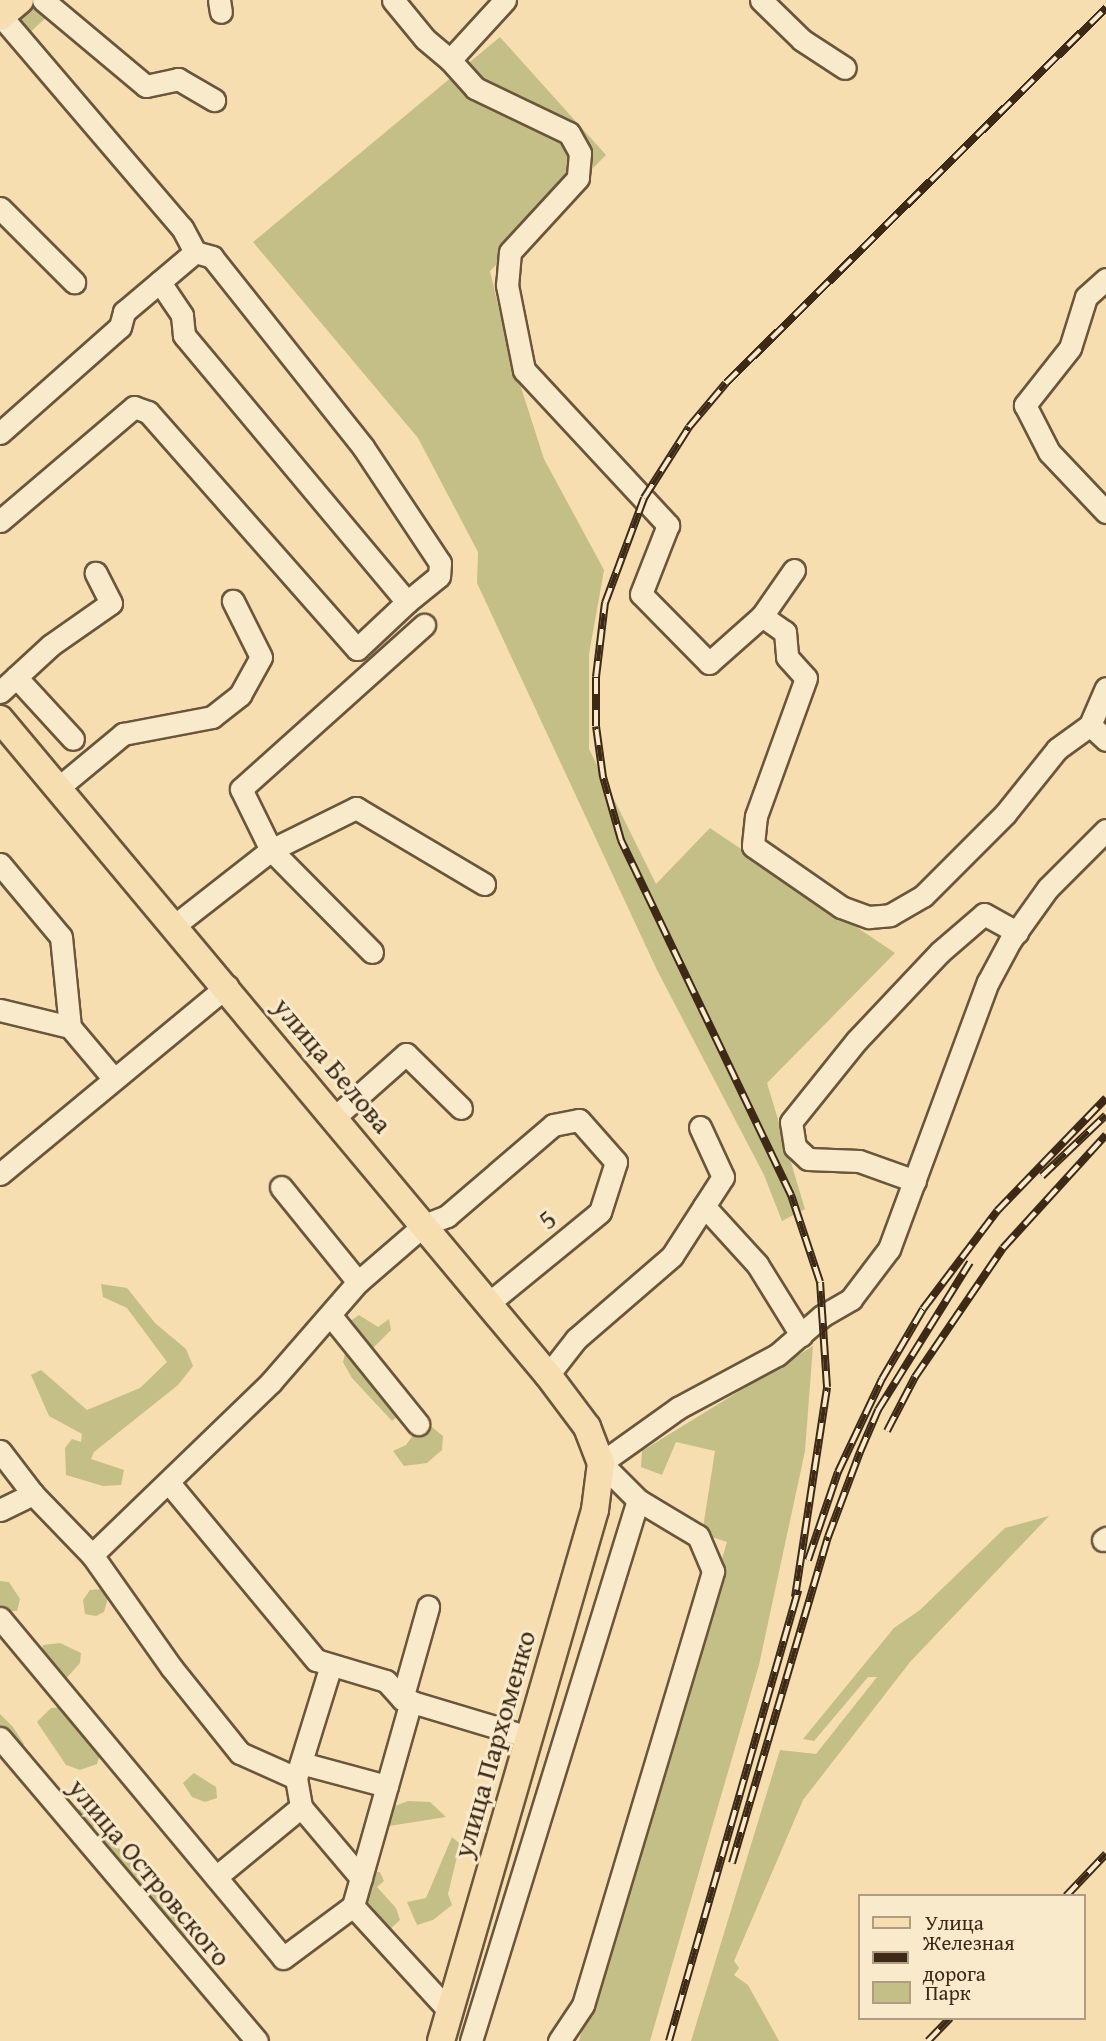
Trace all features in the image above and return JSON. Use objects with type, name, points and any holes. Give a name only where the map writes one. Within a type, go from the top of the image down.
[{"type":"main road","name":"улица Белова","points":[[5,732],[58,788],[227,986],[548,1375],[587,1427],[601,1463]]},
{"type":"main road","name":"улица Пархоменко","points":[[441,2041],[595,1510],[601,1463]]},
{"type":"street","points":[[43,0],[146,86],[178,79],[215,100]]},
{"type":"street","points":[[393,0],[425,39],[450,60],[475,88],[569,133],[580,153],[578,178],[510,252],[507,285],[524,370],[668,525],[641,594],[709,663],[762,616],[794,570]]},
{"type":"street","points":[[450,60],[505,0]]},
{"type":"street","points":[[761,0],[802,40],[845,68]]},
{"type":"street","points":[[0,521],[134,407],[148,412],[357,649],[439,576],[440,564],[363,447],[212,257],[195,252],[182,228],[6,8]]},
{"type":"street","points":[[0,208],[74,282]]},
{"type":"street","points":[[0,433],[120,327],[124,312],[195,252]]},
{"type":"street","points":[[1106,279],[1086,297],[1070,348],[1025,405],[1049,452],[1106,512]]},
{"type":"street","points":[[160,282],[182,315],[184,335],[407,602]]},
{"type":"street","points":[[0,692],[51,645],[111,603],[96,573]]},
{"type":"street","points":[[58,788],[123,734],[212,717],[240,695],[261,657],[233,601]]},
{"type":"street","points":[[762,616],[785,632],[786,657],[806,678],[756,816],[753,846],[841,907],[869,917],[890,915],[923,896],[1005,814],[1057,749],[1098,732],[1106,688]]},
{"type":"street","points":[[372,952],[271,850],[241,789],[424,625]]},
{"type":"street","points":[[16,677],[73,739]]},
{"type":"street","points":[[175,925],[271,850],[356,808],[484,884]]},
{"type":"street","points":[[559,2041],[583,2005],[713,1571],[698,1536],[638,1500],[601,1463],[678,1408],[777,1355],[851,1299],[889,1249],[988,982],[1017,932],[1048,888],[1106,830]]},
{"type":"street","points":[[0,864],[61,937],[70,1027],[114,1079]]},
{"type":"street","points":[[915,1181],[859,1161],[808,1158],[795,1147],[791,1122],[857,1040],[940,952],[984,914],[1017,932]]},
{"type":"street","points":[[4,1161],[114,1079],[227,986]]},
{"type":"street","points":[[0,1010],[70,1027]]},
{"type":"street","points":[[335,1117],[406,1054],[460,1108]]},
{"type":"street","name":"5","points":[[424,1225],[447,1216],[553,1125],[579,1120],[616,1162],[600,1212],[489,1303]]},
{"type":"street","points":[[548,1375],[576,1339],[672,1256],[723,1177],[700,1127]]},
{"type":"street","points":[[281,1187],[358,1282]]},
{"type":"street","points":[[704,1206],[757,1264],[801,1335]]},
{"type":"street","points":[[92,1555],[169,1483],[331,1316],[358,1282],[424,1225]]},
{"type":"street","points":[[331,1316],[418,1424]]},
{"type":"street","points":[[0,1451],[33,1494],[92,1555],[171,1667],[240,1753],[298,1771],[387,1786]]},
{"type":"street","points":[[169,1483],[316,1660],[386,1681],[406,1700],[529,1737]]},
{"type":"street","points":[[0,1510],[33,1494]]},
{"type":"street","points":[[471,2041],[638,1500]]},
{"type":"street","points":[[0,1618],[283,1958],[353,1906],[387,1786],[428,1607]]},
{"type":"street","points":[[331,1665],[298,1771],[301,1807],[361,1878]]},
{"type":"street","name":"улица Островского","points":[[0,1738],[257,2041]]},
{"type":"street","points":[[216,1877],[301,1807]]},
{"type":"street","points":[[353,1906],[450,2012]]},
{"type":"green space","points":[[33,1],[47,16],[25,37],[11,21]]},
{"type":"green space","points":[[500,37],[606,155],[490,271],[507,344],[544,459],[604,570],[589,654],[589,749],[656,884],[710,828],[895,953],[767,1083],[805,1209],[782,1221],[764,1175],[657,970],[477,583],[478,552],[418,438],[253,242]]},
{"type":"green space","points":[[101,1284],[127,1288],[155,1323],[186,1349],[193,1366],[178,1385],[94,1452],[91,1459],[124,1470],[121,1485],[103,1486],[66,1475],[65,1448],[72,1439],[81,1442],[82,1434],[49,1416],[31,1375],[41,1370],[87,1410],[140,1388],[167,1362],[127,1308],[103,1297]]},
{"type":"green space","points":[[359,1315],[378,1327],[389,1319],[391,1330],[371,1350],[349,1322]]},
{"type":"green space","points":[[813,1346],[805,1451],[759,1665],[650,2041],[579,2041],[727,1542],[702,1534],[715,1451],[676,1442],[662,1475],[641,1467],[642,1451]]},
{"type":"green space","points":[[345,1354],[357,1356],[401,1413],[392,1421],[352,1378],[343,1362]]},
{"type":"green space","points":[[432,1427],[443,1436],[442,1450],[427,1463],[404,1466],[393,1451],[406,1445],[416,1431]]},
{"type":"green space","points":[[1049,1516],[910,1662],[803,1800],[734,1961],[739,1968],[734,1975],[748,1985],[779,2041],[691,2041],[780,1750],[816,1754],[877,1677],[868,1677],[814,1741],[803,1739],[894,1628],[920,1610],[1005,1528]]},
{"type":"green space","points":[[0,1581],[9,1582],[20,1599],[17,1611],[0,1611]]},
{"type":"green space","points":[[102,1589],[109,1593],[104,1612],[96,1616],[85,1614],[83,1600],[90,1590]]},
{"type":"green space","points":[[60,1643],[81,1653],[80,1663],[63,1682],[41,1657],[43,1645]]},
{"type":"green space","points":[[70,1707],[101,1751],[97,1764],[80,1770],[66,1765],[37,1722],[51,1708]]},
{"type":"green space","points":[[0,1714],[24,1744],[21,1749],[0,1727]]},
{"type":"green space","points":[[194,1773],[216,1787],[217,1798],[205,1802],[192,1797],[183,1783]]},
{"type":"green space","points":[[408,1801],[430,1802],[446,1817],[389,1826],[387,1819],[395,1806]]},
{"type":"green space","points":[[84,1808],[96,1816],[92,1834],[73,1811]]},
{"type":"green space","points":[[452,1837],[460,1844],[448,1894],[452,1905],[433,1920],[417,1925],[407,1902],[426,1898]]},
{"type":"green space","points":[[101,1838],[113,1841],[186,1929],[186,1939],[181,1943],[98,1846]]},
{"type":"green space","points":[[366,1872],[380,1872],[384,1881],[377,1887],[396,1908],[400,1920],[388,1931],[362,1900]]},
{"type":"railway","points":[[795,1597],[827,1387],[820,1282],[791,1195],[621,840],[603,777],[596,726],[596,677],[605,603],[644,498],[689,427],[726,383],[1106,8]]},
{"type":"railway","points":[[808,1560],[838,1472],[882,1379],[923,1309],[997,1211],[1106,1098]]},
{"type":"railway","points":[[1042,1176],[1106,1115]]},
{"type":"railway","points":[[887,1431],[915,1377],[1003,1248],[1106,1135]]},
{"type":"railway","points":[[732,1863],[828,1537],[860,1452],[878,1410],[970,1262]]},
{"type":"railway","points":[[669,2041],[798,1590]]},
{"type":"railway","points":[[1068,1894],[1106,1854]]},
{"type":"railway","points":[[928,2041],[948,2020]]}]
